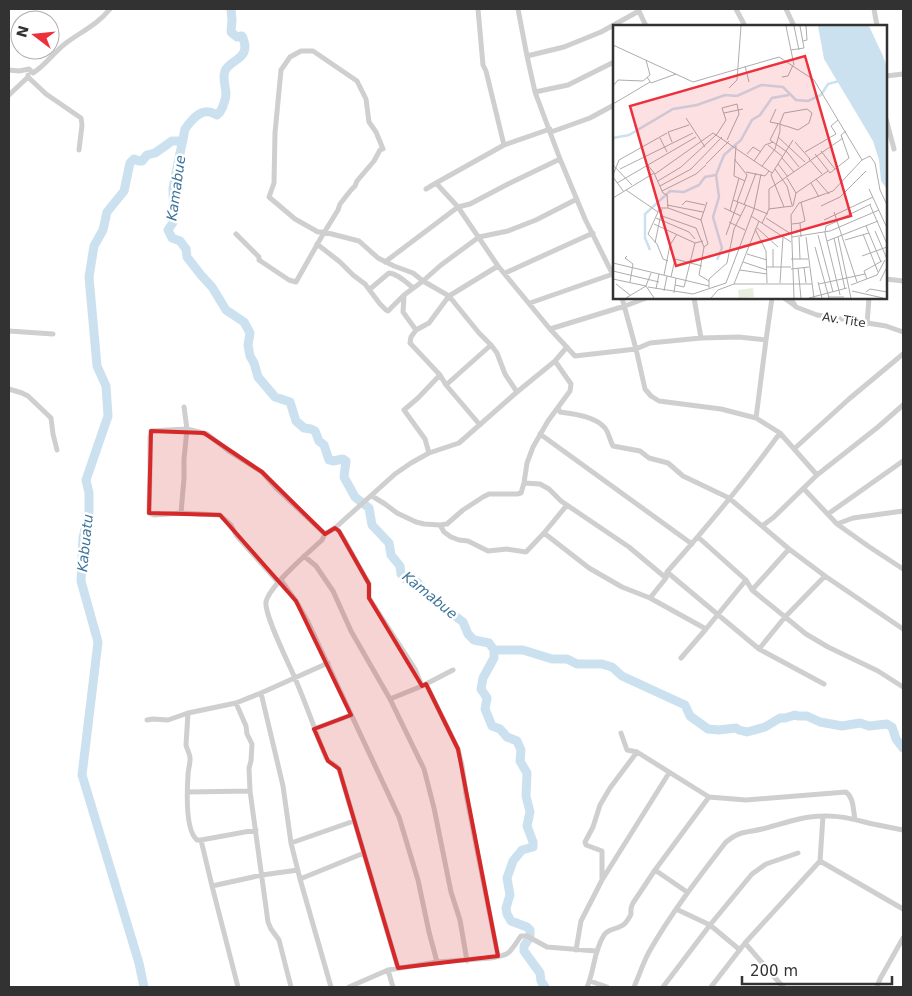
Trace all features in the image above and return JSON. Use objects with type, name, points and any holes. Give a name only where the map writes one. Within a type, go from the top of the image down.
[{"type":"street","points":[[29,69],[33,73],[39,69],[66,43],[95,23],[110,9]]},
{"type":"street","points":[[478,9],[484,65],[504,145]]},
{"type":"street","points":[[518,9],[535,92],[585,219],[613,273]]},
{"type":"street","points":[[736,9],[744,25]]},
{"type":"street","points":[[786,9],[794,25]]},
{"type":"street","points":[[874,9],[876,25]]},
{"type":"street","points":[[613,25],[639,10],[646,25]]},
{"type":"street","points":[[527,56],[564,47],[613,25]]},
{"type":"street","points":[[236,234],[259,257],[259,260],[289,280],[296,282],[317,244],[324,232],[338,210],[340,204],[356,185],[380,150],[383,149],[376,132],[369,122],[366,99],[357,80],[313,51],[302,51],[290,57],[281,70],[275,133],[274,183],[269,197],[295,219],[318,232],[324,232],[359,241],[378,258],[413,273],[449,296],[491,345],[505,374],[517,392]]},
{"type":"street","points":[[535,92],[568,85],[613,62]]},
{"type":"street","points":[[9,70],[19,72],[29,69]]},
{"type":"street","points":[[9,95],[28,78],[29,69]]},
{"type":"street","points":[[887,76],[903,74]]},
{"type":"street","points":[[28,78],[46,94],[81,118],[79,150]]},
{"type":"street","points":[[426,189],[504,145],[590,118],[613,106]]},
{"type":"street","points":[[887,123],[894,149]]},
{"type":"street","points":[[385,262],[458,207],[470,204],[560,159]]},
{"type":"street","points":[[436,183],[458,207],[498,266],[574,356],[636,349],[650,343],[701,338],[766,340]]},
{"type":"street","points":[[317,244],[370,289],[387,311],[441,265],[479,237],[508,230],[536,220],[577,199]]},
{"type":"street","points":[[505,273],[594,234]]},
{"type":"street","points":[[480,425],[446,385],[440,375],[410,343],[411,337],[416,330],[428,323],[449,296],[498,266]]},
{"type":"street","points":[[370,289],[389,273],[402,279],[413,288]]},
{"type":"street","points":[[530,303],[613,275]]},
{"type":"street","points":[[887,279],[903,281]]},
{"type":"street","points":[[404,296],[403,312],[416,330]]},
{"type":"street","points":[[622,299],[645,388],[651,396],[659,401],[720,409],[756,418],[780,433],[817,475]]},
{"type":"street","points":[[550,329],[643,299]]},
{"type":"street","points":[[694,299],[701,338]]},
{"type":"street","points":[[756,418],[772,299]]},
{"type":"street","name":"Av. Tite","points":[[785,299],[796,307],[817,315],[886,326],[903,332]]},
{"type":"street","points":[[791,299],[796,307]]},
{"type":"street","points":[[867,324],[869,299]]},
{"type":"street","points":[[9,331],[54,334]]},
{"type":"street","points":[[446,385],[491,345]]},
{"type":"street","points":[[398,968],[339,769],[328,761],[314,729],[269,617],[266,605],[268,597],[279,581],[326,534],[372,496],[395,474],[411,462],[428,453],[459,443],[555,361],[566,347]]},
{"type":"street","points":[[794,448],[903,354]]},
{"type":"street","points":[[372,496],[397,513],[416,522],[440,525],[447,524],[464,510],[489,494],[514,495],[521,493],[526,463],[540,434],[568,395],[571,387],[571,384],[555,361]]},
{"type":"street","points":[[428,453],[425,439],[404,410],[440,375]]},
{"type":"street","points":[[9,389],[28,396],[51,418],[52,434],[57,450]]},
{"type":"street","points":[[762,526],[774,517],[817,475],[903,405]]},
{"type":"street","points":[[181,513],[187,429],[184,406]]},
{"type":"street","points":[[558,408],[560,412],[581,415],[600,425],[605,429],[613,446],[640,451],[649,458],[668,463],[683,476],[729,498],[789,549],[903,629]]},
{"type":"street","points":[[326,534],[277,489],[262,472],[230,452],[207,434],[187,429],[151,431],[149,513],[154,515],[181,513],[220,515],[231,525],[236,536],[296,601],[328,663],[399,817],[418,880],[437,962]]},
{"type":"street","points":[[650,598],[757,465],[780,433]]},
{"type":"street","points":[[540,434],[692,544]]},
{"type":"street","points":[[828,514],[903,461]]},
{"type":"street","points":[[524,483],[540,484],[548,489],[561,501],[667,575],[759,649],[824,684]]},
{"type":"street","points":[[804,489],[837,524],[903,569]]},
{"type":"street","points":[[440,525],[444,532],[451,537],[468,541],[488,551],[507,549],[526,552],[567,505]]},
{"type":"street","points":[[837,524],[854,518],[903,511]]},
{"type":"street","points":[[335,528],[339,531],[369,584],[369,598],[424,685],[458,749],[498,956]]},
{"type":"street","points":[[544,533],[590,568],[622,587],[650,598],[706,628]]},
{"type":"street","points":[[698,538],[746,580],[752,590],[806,634],[828,647],[878,671],[903,687]]},
{"type":"street","points":[[752,590],[789,549]]},
{"type":"street","points":[[304,556],[316,566],[333,591],[351,631],[390,699],[424,769],[451,892],[460,920],[467,961]]},
{"type":"street","points":[[759,649],[785,617],[825,576]]},
{"type":"street","points":[[681,658],[746,580]]},
{"type":"street","points":[[148,720],[168,720],[188,713],[236,703],[328,663]]},
{"type":"street","points":[[390,699],[453,670]]},
{"type":"street","points":[[261,693],[283,786],[291,843],[331,987]]},
{"type":"street","points":[[236,703],[252,744],[252,761],[249,768],[250,791],[268,922],[279,940],[291,987]]},
{"type":"street","points":[[188,713],[186,749],[191,757],[188,774],[188,814],[195,839],[201,840],[256,830]]},
{"type":"street","points":[[314,729],[351,715]]},
{"type":"street","points":[[621,733],[626,750],[637,752],[709,797],[746,800],[846,792],[850,795],[855,819]]},
{"type":"street","points":[[602,880],[602,851],[586,845],[585,842],[593,827],[600,805],[610,788],[637,752]]},
{"type":"street","points":[[576,950],[581,920],[602,880],[669,773]]},
{"type":"street","points":[[188,792],[250,791]]},
{"type":"street","points":[[587,987],[596,951],[604,935],[609,930],[621,926],[630,917],[630,906],[709,797]]},
{"type":"street","points":[[711,987],[745,943],[820,861],[823,816]]},
{"type":"street","points":[[634,987],[649,953],[687,892],[726,842],[734,836],[743,832],[759,830],[798,819],[823,816],[855,819],[903,830]]},
{"type":"street","points":[[291,843],[354,821]]},
{"type":"street","points":[[201,840],[238,987]]},
{"type":"street","points":[[300,879],[364,853]]},
{"type":"street","points":[[663,987],[752,874],[766,864],[798,853]]},
{"type":"street","points":[[820,861],[903,909]]},
{"type":"street","points":[[212,886],[262,875],[298,870]]},
{"type":"street","points":[[655,870],[687,892]]},
{"type":"street","points":[[676,909],[710,925],[740,950]]},
{"type":"street","points":[[349,987],[388,970],[437,962],[467,961],[505,955],[509,953],[518,938],[523,935],[547,947],[596,951]]},
{"type":"street","points":[[877,987],[903,938]]},
{"type":"street","points":[[745,943],[783,987]]},
{"type":"street","points":[[388,970],[393,987]]},
{"type":"street","points":[[590,981],[607,987]]},
{"type":"highlighted area","points":[[151,431],[204,433],[262,472],[325,534],[335,528],[339,531],[369,584],[369,598],[422,686],[426,684],[458,749],[498,956],[398,968],[339,769],[328,761],[314,729],[351,715],[296,601],[220,515],[149,513]]},
{"type":"waterway","name":"Kamabue","points":[[231,9],[231,32],[237,37],[242,36],[245,49],[240,58],[225,71],[226,96],[220,112],[217,115],[210,112],[202,113],[195,117],[185,129],[173,188],[174,221],[168,230],[172,238],[180,241],[186,249],[187,257],[212,287],[226,310],[244,322],[250,333],[248,345],[258,377],[275,397],[290,402],[296,421],[304,428],[315,431],[319,441],[324,445],[329,460],[343,459],[346,461],[344,477],[355,497],[369,508],[372,525],[389,543],[391,555],[400,566],[401,574],[405,579],[417,582],[431,598],[463,622],[468,634],[474,640],[489,643],[494,650],[494,658],[483,678],[481,689],[487,698],[485,709],[492,726],[500,729],[507,737],[517,741],[521,750],[520,761],[527,773],[526,796],[530,812],[527,826],[533,842],[533,847],[522,850],[513,861],[507,878],[510,895],[506,908],[511,921],[530,930],[530,937],[524,946],[524,951],[540,973],[541,981],[545,987]]},
{"type":"waterway","name":"Kabuatu","points":[[144,987],[139,963],[82,775],[98,642],[81,581],[83,538],[89,512],[89,493],[86,480],[108,416],[106,386],[97,366],[89,277],[94,246],[103,230],[107,212],[124,191],[130,163],[134,159],[142,161],[147,155],[155,153],[172,141],[183,141]]},
{"type":"waterway","points":[[494,650],[523,650],[552,659],[567,659],[577,664],[602,664],[612,667],[622,676],[685,705],[690,716],[708,729],[736,728],[747,732],[765,727],[780,718],[795,715],[807,716],[820,722],[842,726],[860,723],[869,726],[887,724],[892,727],[896,739],[903,748]]}]
